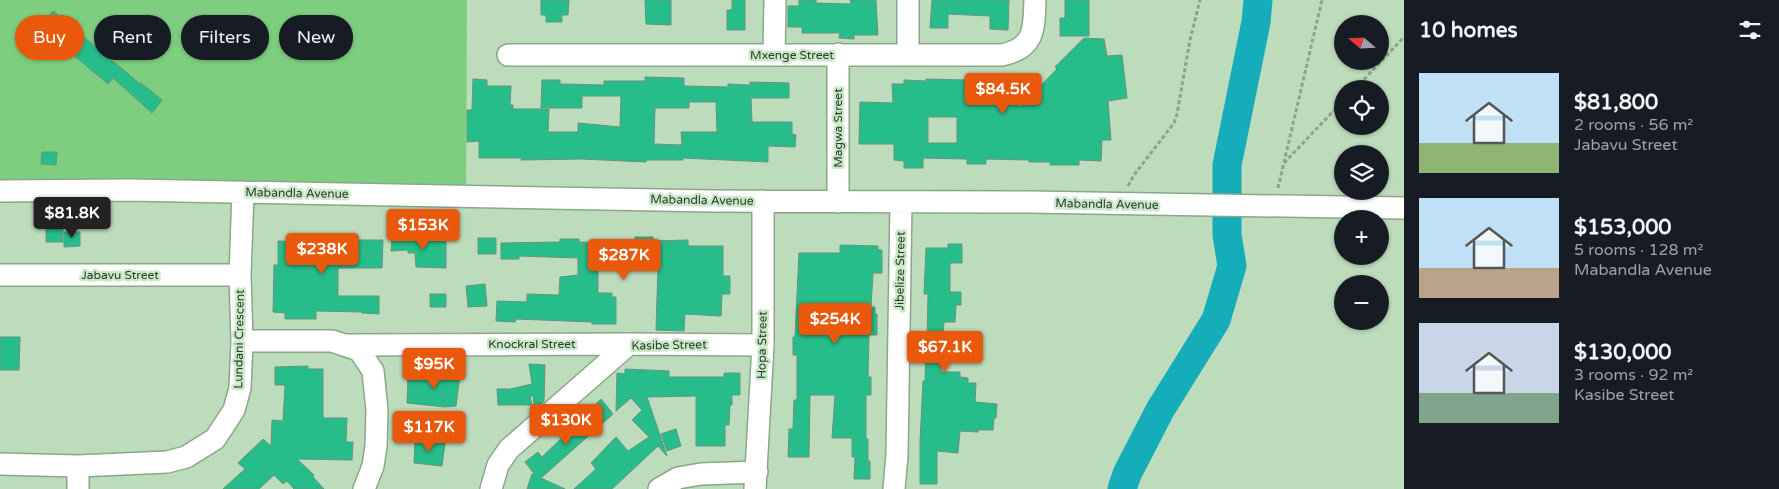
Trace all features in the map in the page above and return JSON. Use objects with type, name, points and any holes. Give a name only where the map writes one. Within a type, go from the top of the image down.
[{"type":"street","points":[[774,55],[775,0]]},
{"type":"street","points":[[908,0],[908,55]]},
{"type":"street","name":"Mxenge Street","points":[[508,55],[1002,55],[1014,53],[1024,46],[1031,37],[1034,26],[1035,0]]},
{"type":"street","name":"Magwa Street","points":[[838,54],[838,202]]},
{"type":"street","name":"Mabandla Avenue","points":[[0,191],[130,190],[763,201],[1404,208]]},
{"type":"street","name":"Lundani Crescent","points":[[0,464],[78,466],[167,462],[186,457],[215,439],[234,410],[240,388],[242,341],[240,275],[243,192]]},
{"type":"street","name":"Hopa Street","points":[[756,481],[762,345],[763,201]]},
{"type":"street","name":"Jibelize Street","points":[[894,489],[898,426],[901,202]]},
{"type":"street","name":"Jabavu Street","points":[[0,275],[240,275]]},
{"type":"street","name":"Knockral Street","points":[[242,341],[332,341],[359,350],[370,365],[375,386],[376,446],[373,466],[364,489]]},
{"type":"street","name":"Kasibe Street","points":[[491,489],[498,465],[509,449],[629,344],[762,345]]},
{"type":"street","name":"Knockral Street","points":[[345,345],[629,344]]},
{"type":"street","points":[[78,466],[78,489]]},
{"type":"street","points":[[659,489],[678,478],[701,474],[756,481]]},
{"type":"path","points":[[1117,204],[1134,175],[1174,123],[1178,114],[1190,40],[1200,0]]},
{"type":"path","points":[[1271,206],[1284,163],[1322,0]]},
{"type":"path","points":[[1363,80],[1404,37]]},
{"type":"path","points":[[1284,163],[1334,110]]},
{"type":"green space","points":[[0,0],[467,0],[466,196],[0,193]]},
{"type":"building","points":[[541,0],[569,0],[568,15],[562,15],[562,22],[546,22],[546,15],[541,15]]},
{"type":"building","points":[[645,0],[671,0],[671,25],[646,24]]},
{"type":"building","points":[[732,0],[745,0],[745,30],[727,30],[727,10],[732,10]]},
{"type":"building","points":[[799,0],[816,0],[816,3],[851,4],[850,0],[876,0],[878,35],[854,35],[854,39],[839,38],[840,33],[802,33],[802,27],[788,27],[788,6],[799,6]]},
{"type":"building","points":[[932,0],[1009,0],[1008,30],[990,29],[990,16],[948,14],[948,28],[930,28]]},
{"type":"building","points":[[1065,0],[1089,0],[1089,36],[1060,36],[1060,18],[1065,18]]},
{"type":"building","points":[[53,11],[58,15],[50,15]]},
{"type":"building","points":[[84,37],[94,45],[94,60],[111,60],[162,100],[152,113],[113,78],[108,84],[79,60],[84,60]]},
{"type":"building","points":[[1084,38],[1104,39],[1107,56],[1122,55],[1127,98],[1108,101],[1111,140],[1102,140],[1101,161],[1079,160],[1079,165],[1050,165],[1050,162],[1029,162],[1029,160],[986,159],[986,164],[967,164],[967,159],[923,158],[923,168],[904,168],[904,161],[894,160],[894,144],[859,144],[860,102],[893,103],[892,84],[904,84],[904,80],[926,81],[926,79],[966,80],[966,83],[1019,86],[1019,108],[1057,69],[1055,67]],"holes":[[[928,117],[957,117],[957,143],[928,143]]]},
{"type":"building","points":[[645,77],[684,78],[684,86],[728,87],[728,84],[750,85],[750,82],[789,83],[789,98],[751,98],[752,122],[792,122],[792,134],[796,135],[795,147],[768,146],[768,162],[683,158],[683,160],[646,160],[646,162],[479,158],[479,141],[467,142],[467,110],[472,110],[473,79],[487,80],[487,86],[511,86],[510,105],[513,105],[513,109],[549,109],[548,132],[578,132],[578,123],[620,127],[621,96],[582,96],[582,108],[541,108],[542,80],[560,80],[560,84],[604,85],[604,81],[645,81]],"holes":[[[689,102],[716,102],[717,132],[681,132],[682,145],[654,144],[655,108],[689,108]]]},
{"type":"building","points":[[42,152],[57,152],[56,165],[41,164]]},
{"type":"building","points":[[46,223],[63,223],[63,242],[46,242]]},
{"type":"building","points":[[64,232],[80,232],[80,246],[64,247]]},
{"type":"building","points":[[299,236],[358,236],[358,240],[383,240],[382,268],[338,268],[338,296],[379,296],[379,314],[316,311],[316,319],[285,319],[285,313],[273,312],[274,265],[278,265],[278,241],[299,242]]},
{"type":"building","points":[[635,237],[653,237],[653,241],[688,240],[688,246],[723,246],[723,276],[730,276],[730,294],[722,294],[721,316],[685,314],[684,331],[656,330],[658,267],[656,267],[656,261],[629,260],[629,267],[598,267],[598,293],[612,293],[612,297],[616,297],[616,324],[516,319],[515,322],[496,321],[497,301],[527,302],[527,294],[559,295],[560,277],[578,275],[578,258],[519,256],[519,259],[501,259],[501,243],[560,242],[560,239],[579,239],[579,242],[621,243],[621,240],[635,240]]},
{"type":"building","points":[[392,238],[426,238],[426,241],[446,241],[446,268],[416,267],[415,253],[408,253],[408,250],[391,251]]},
{"type":"building","points":[[478,238],[496,238],[496,254],[478,254]]},
{"type":"building","points":[[948,244],[962,244],[962,263],[950,263],[950,292],[961,292],[961,305],[956,305],[955,322],[944,322],[943,336],[941,336],[941,372],[960,372],[960,377],[968,378],[968,383],[976,383],[975,402],[997,404],[996,418],[994,418],[993,430],[978,430],[978,432],[960,431],[958,453],[937,451],[937,484],[920,484],[920,442],[927,340],[928,294],[924,294],[926,248],[948,248]]},
{"type":"building","points":[[840,245],[878,246],[878,250],[882,250],[882,273],[873,273],[871,307],[875,307],[875,314],[877,314],[877,335],[869,335],[868,377],[871,377],[871,395],[866,395],[866,439],[868,439],[870,479],[854,479],[855,457],[852,457],[852,438],[832,438],[835,395],[810,395],[809,457],[788,457],[789,429],[793,429],[794,400],[797,400],[797,355],[793,355],[793,337],[795,337],[799,253],[840,253]]},
{"type":"building","points":[[485,284],[487,306],[468,307],[466,286]]},
{"type":"building","points":[[430,294],[446,294],[446,307],[430,307]]},
{"type":"building","points":[[0,337],[20,337],[19,370],[0,370]]},
{"type":"building","points":[[529,364],[545,365],[544,401],[535,410],[533,396],[530,396],[532,405],[498,405],[497,389],[510,389],[532,384]]},
{"type":"building","points":[[308,366],[308,369],[323,369],[323,418],[347,418],[346,442],[353,442],[352,460],[297,459],[314,475],[313,477],[324,489],[294,489],[287,481],[283,484],[274,475],[259,489],[223,489],[245,469],[238,463],[263,439],[271,446],[272,420],[283,421],[285,385],[275,385],[275,367]]},
{"type":"building","points":[[625,369],[669,371],[669,377],[724,377],[724,373],[740,373],[740,395],[732,395],[729,425],[725,425],[725,446],[696,446],[696,396],[647,397],[667,456],[658,446],[612,489],[574,489],[596,469],[591,463],[616,437],[628,451],[649,437],[632,420],[642,410],[631,398],[616,411],[617,373],[625,374]]},
{"type":"building","points":[[435,371],[449,371],[449,375],[460,375],[456,406],[445,407],[407,403],[408,377],[434,381]]},
{"type":"building","points":[[601,399],[613,414],[541,478],[565,489],[527,489],[532,474],[535,475],[525,462],[538,452],[542,457],[566,434],[564,431],[577,422]]},
{"type":"building","points":[[676,429],[681,446],[667,451],[661,434]]},
{"type":"building","points":[[415,440],[445,443],[442,466],[414,463]]},
{"type":"waterway","points":[[1122,489],[1127,474],[1160,410],[1216,320],[1232,266],[1227,235],[1227,165],[1256,22],[1258,0]]}]
